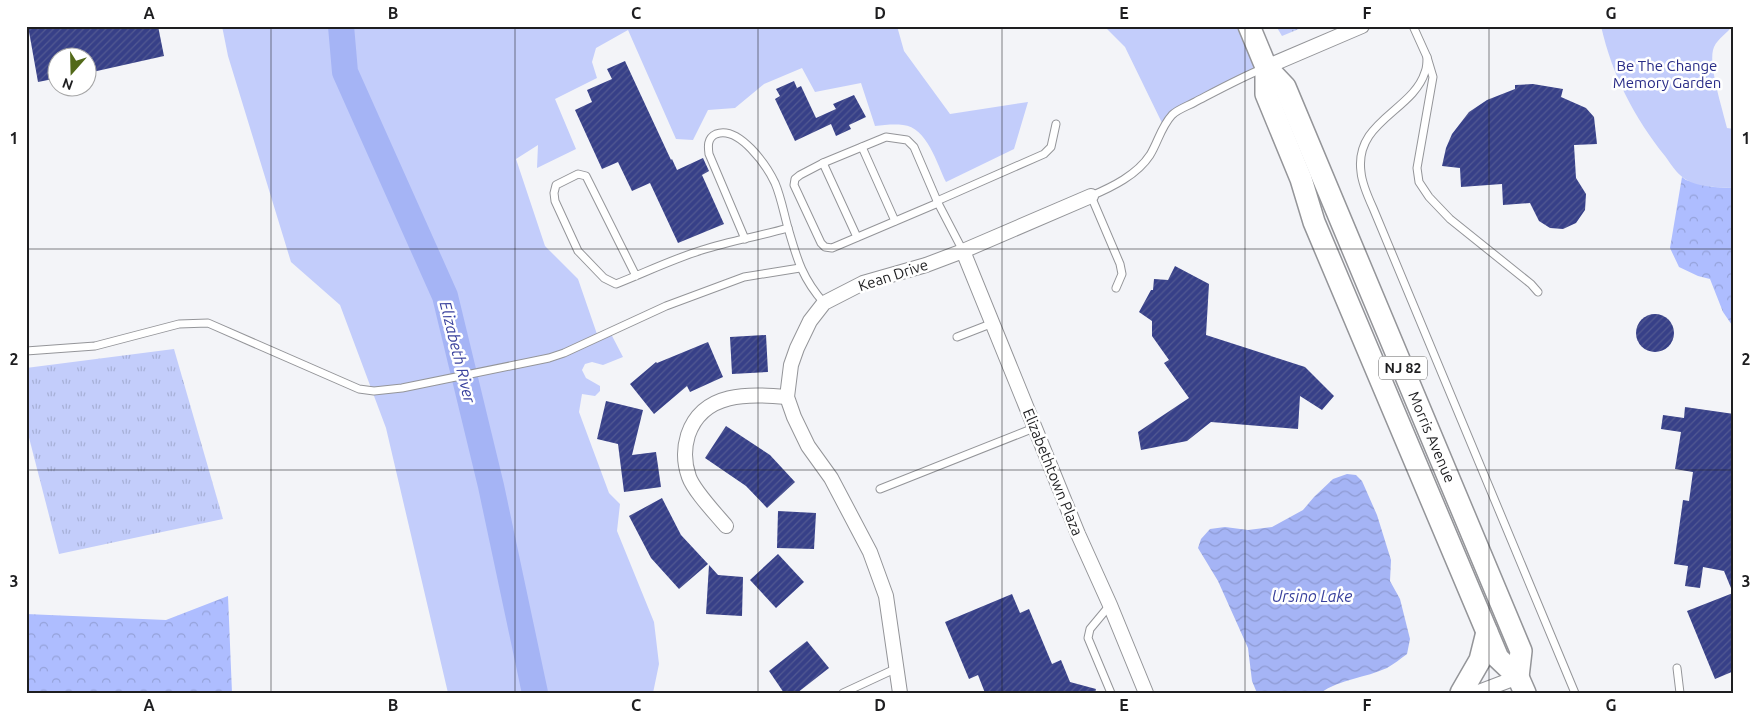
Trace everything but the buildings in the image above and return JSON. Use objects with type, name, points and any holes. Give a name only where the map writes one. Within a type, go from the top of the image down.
[{"type":"main road","name":"Morris Avenue","points":[[1249,26],[1266,67],[1285,87],[1521,651],[1521,685]]},
{"type":"main road","name":"Morris Avenue","points":[[1266,67],[1266,94],[1301,179],[1314,222],[1498,658],[1521,685]]},
{"type":"main road","points":[[1461,693],[1480,660],[1487,632]]},
{"type":"street","points":[[1266,67],[1362,26]]},
{"type":"street","name":"Kean Drive","points":[[900,693],[886,596],[870,552],[831,478],[808,446],[794,417],[788,397],[791,365],[797,348],[810,322],[824,303],[863,283],[926,265],[963,251],[1091,196]]},
{"type":"street","name":"Elizabethtown Plaza","points":[[963,251],[1034,428],[1146,693]]},
{"type":"street","points":[[726,526],[689,478],[685,455],[686,442],[690,431],[696,419],[711,404],[727,399],[744,397],[788,397]]},
{"type":"street","points":[[1476,693],[1521,685]]},
{"type":"lane","points":[[1413,26],[1434,77],[1417,168],[1419,182],[1429,197],[1450,219],[1531,284],[1538,292]]},
{"type":"lane","points":[[1427,57],[1425,73],[1416,88],[1367,137],[1361,154],[1360,172],[1373,208],[1575,693]]},
{"type":"lane","name":"Kean Drive","points":[[1091,196],[1109,188],[1140,167],[1149,156],[1163,125],[1173,114],[1243,76],[1266,67]]},
{"type":"lane","points":[[963,251],[938,202],[914,147],[907,140],[886,137],[822,163],[800,174],[795,179],[794,185],[821,243],[825,247],[832,248],[938,202],[1044,154],[1051,147],[1056,124]]},
{"type":"lane","points":[[745,239],[709,154],[708,145],[711,138],[716,134],[724,133],[740,138],[761,161],[774,183],[800,268],[814,292],[824,303]]},
{"type":"lane","points":[[862,147],[895,221]]},
{"type":"lane","points":[[822,163],[857,237]]},
{"type":"lane","points":[[636,276],[586,176],[578,174],[556,185],[555,201],[578,251],[604,278],[616,284],[702,250],[788,228]]},
{"type":"lane","points":[[1091,196],[1120,264],[1122,274],[1116,288]]},
{"type":"lane","points":[[26,351],[95,346],[179,324],[208,323],[359,389],[374,391],[402,388],[549,358],[564,353],[666,306],[744,277],[800,268]]},
{"type":"lane","points":[[957,337],[993,323]]},
{"type":"lane","points":[[880,489],[1034,428]]},
{"type":"lane","points":[[1110,605],[1094,622],[1088,632],[1088,638],[1111,693]]},
{"type":"lane","points":[[844,693],[897,668]]},
{"type":"lane","points":[[1677,668],[1680,693]]},
{"type":"green space","points":[[222,26],[897,26],[904,51],[950,114],[1028,102],[1014,149],[946,182],[930,147],[919,132],[903,125],[875,126],[861,83],[815,92],[802,68],[764,84],[735,108],[708,110],[693,140],[676,139],[628,30],[596,48],[592,62],[597,78],[555,99],[576,149],[537,168],[538,145],[516,159],[545,246],[578,279],[598,337],[610,332],[623,357],[603,365],[592,362],[585,364],[582,370],[586,378],[600,386],[600,391],[595,396],[582,394],[579,412],[609,493],[620,504],[617,531],[654,622],[659,664],[653,693],[448,693],[386,428],[340,305],[291,262],[228,56]]},
{"type":"green space","points":[[1104,26],[1248,26],[1266,67],[1173,113],[1163,125],[1125,47]]},
{"type":"green space","points":[[1276,26],[1306,26],[1282,36]]},
{"type":"green space","name":"Be The Change Memory Garden","points":[[1601,26],[1732,26],[1720,38],[1712,54],[1714,74],[1727,128],[1734,129],[1734,188],[1709,187],[1690,182],[1674,168],[1643,126],[1625,95],[1611,61]]},
{"type":"green space","points":[[1682,177],[1686,180],[1713,187],[1734,188],[1734,328],[1723,312],[1710,279],[1698,276],[1679,267],[1670,248]]},
{"type":"green space","points":[[174,349],[223,519],[59,554],[26,426],[26,368]]},
{"type":"green space","points":[[228,596],[232,693],[26,693],[26,614],[166,620]]},
{"type":"water","name":"Ursino Lake","points":[[1347,474],[1356,475],[1362,481],[1377,515],[1391,560],[1390,581],[1400,599],[1410,639],[1407,654],[1387,668],[1336,685],[1320,693],[1257,693],[1252,681],[1248,648],[1218,581],[1198,548],[1201,539],[1210,529],[1225,527],[1248,530],[1272,527],[1303,510],[1333,479]]},
{"type":"waterway","name":"Elizabeth River","points":[[341,26],[345,72],[445,296],[491,486],[535,693]]}]
